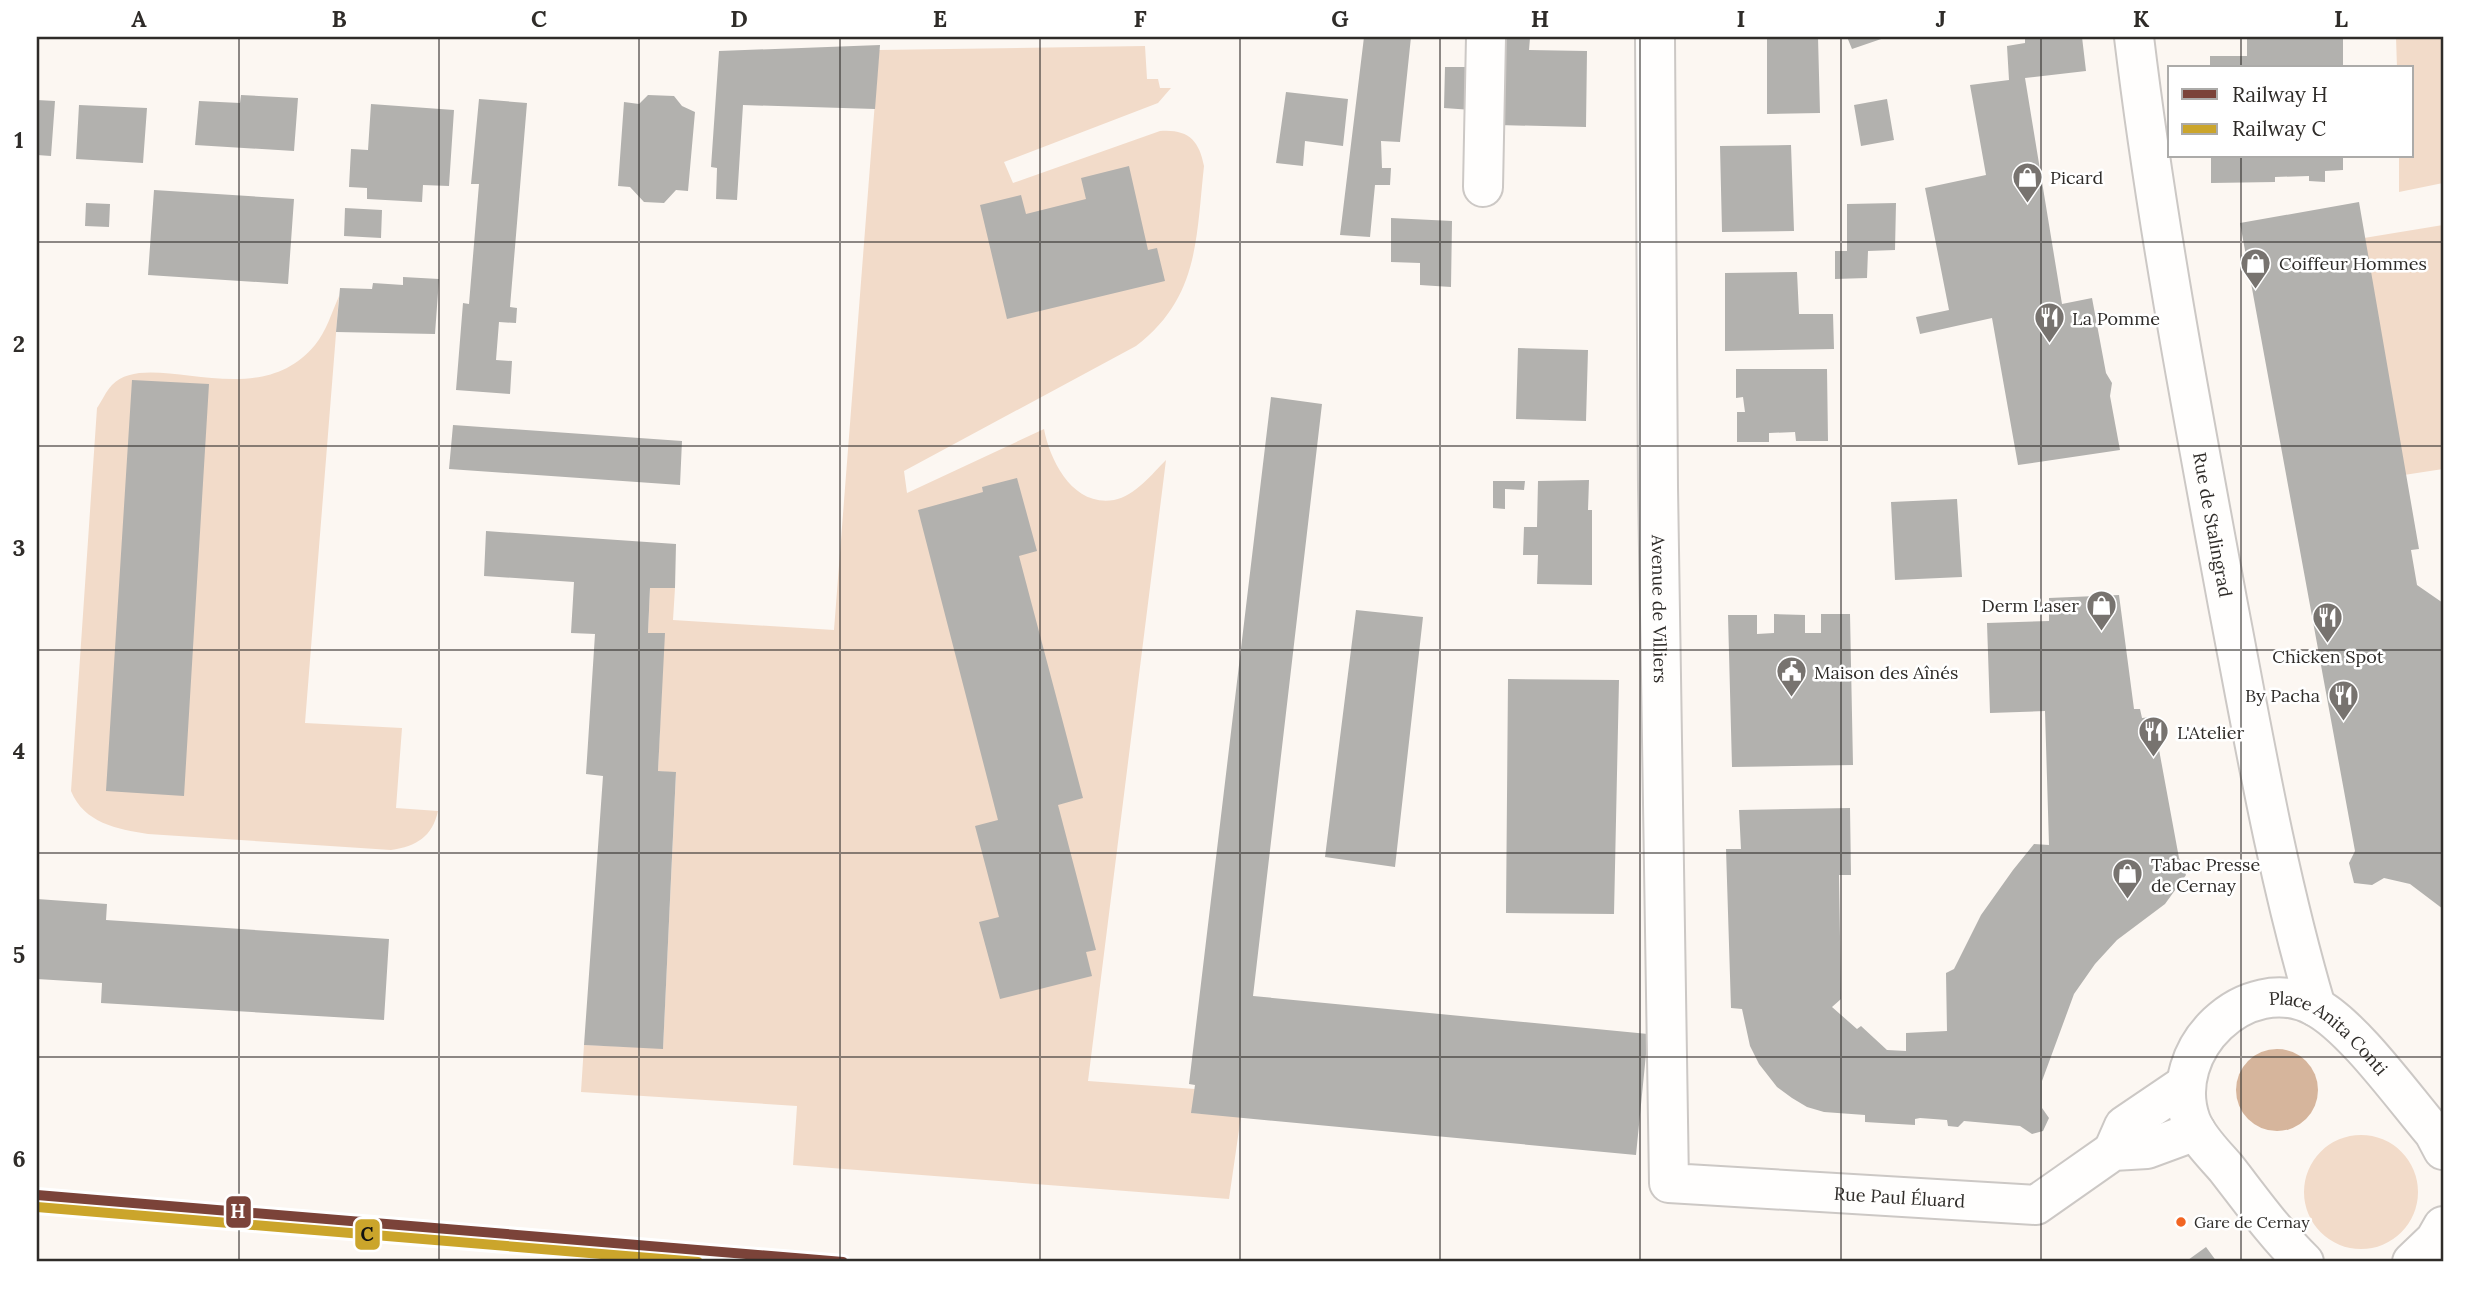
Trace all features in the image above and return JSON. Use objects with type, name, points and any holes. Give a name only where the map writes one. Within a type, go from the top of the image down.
[{"type":"street","points":[[1483,187],[1486,37]]},
{"type":"street","name":"Avenue de Villiers","points":[[1655,37],[1669,1183]]},
{"type":"street","name":"Rue de Stalingrad","points":[[2134,37],[2173,303],[2256,759],[2289,915],[2316,1007]]},
{"type":"street","name":"Place Anita Conti","points":[[2304,1262],[2196,1131],[2188,1110],[2186,1084],[2193,1056],[2203,1038],[2231,1012],[2259,1000],[2296,998],[2338,1021],[2434,1133],[2443,1150]]},
{"type":"street","name":"Rue Paul Éluard","points":[[1669,1183],[2036,1205],[2113,1151],[2124,1126],[2186,1084]]},
{"type":"street","points":[[2113,1151],[2147,1149],[2196,1131]]},
{"type":"street","points":[[2412,1262],[2435,1240],[2443,1226]]},
{"type":"shaded area","points":[[2396,37],[2443,37],[2443,183],[2399,192],[2399,158],[2414,158],[2414,66],[2397,66]]},
{"type":"shaded area","points":[[1145,46],[1147,79],[1158,79],[1160,88],[1171,88],[1158,103],[1004,162],[1013,183],[1160,131],[1178,132],[1191,138],[1199,149],[1204,166],[1199,218],[1191,265],[1172,308],[1157,327],[1136,346],[904,471],[907,493],[1044,429],[1058,467],[1075,489],[1099,500],[1114,500],[1136,489],[1166,460],[1088,1081],[1195,1089],[1192,1113],[1241,1116],[1229,1199],[793,1165],[797,1106],[581,1092],[584,1045],[663,1048],[676,773],[658,771],[664,633],[648,633],[650,588],[675,588],[673,620],[834,630],[879,50]]},
{"type":"shaded area","points":[[2443,225],[2443,469],[2404,475],[2364,238]]},
{"type":"shaded area","points":[[339,296],[305,723],[402,728],[396,808],[438,811],[432,828],[416,843],[391,850],[148,834],[103,823],[84,811],[71,791],[97,408],[112,385],[129,375],[151,372],[235,379],[264,376],[291,366],[319,340]]},
{"type":"shaded area","points":[[2269,1049],[2285,1049],[2300,1056],[2311,1067],[2318,1082],[2315,1106],[2306,1119],[2285,1131],[2269,1131],[2254,1124],[2243,1113],[2236,1098],[2236,1082],[2243,1067],[2254,1056]]},
{"type":"shaded area","points":[[2361,1135],[2383,1140],[2401,1152],[2413,1170],[2418,1192],[2413,1214],[2401,1232],[2383,1244],[2361,1249],[2339,1244],[2321,1232],[2309,1214],[2304,1192],[2309,1170],[2321,1152],[2339,1140]]},
{"type":"building","points":[[1364,37],[1411,37],[1400,142],[1381,141],[1382,168],[1391,168],[1390,185],[1375,185],[1370,237],[1340,235]]},
{"type":"building","points":[[1767,37],[1818,37],[1820,113],[1767,114]]},
{"type":"building","points":[[1847,37],[1887,37],[1852,49]]},
{"type":"building","points":[[2025,37],[2082,37],[2086,71],[2025,78],[2062,304],[2092,298],[2106,373],[2112,383],[2110,396],[2120,450],[2018,465],[1992,318],[1920,334],[1916,317],[1949,310],[1925,188],[1986,175],[1970,85],[2009,80],[2007,46],[2025,43]]},
{"type":"building","points":[[2247,37],[2343,37],[2343,66],[2210,66],[2210,56],[2247,56]]},
{"type":"building","points":[[1502,38],[1530,38],[1529,50],[1587,51],[1586,127],[1498,125]]},
{"type":"building","points":[[880,45],[875,109],[743,105],[737,200],[716,199],[717,168],[711,167],[719,51]]},
{"type":"building","points":[[1445,67],[1472,67],[1472,110],[1444,108]]},
{"type":"building","points":[[1286,92],[1348,99],[1343,146],[1305,141],[1303,166],[1276,163]]},
{"type":"building","points":[[241,95],[298,98],[294,151],[195,145],[199,101],[240,103]]},
{"type":"building","points":[[648,95],[674,96],[682,106],[695,112],[688,191],[676,190],[664,203],[644,202],[630,187],[618,186],[624,102],[639,104]]},
{"type":"building","points":[[479,99],[527,103],[510,307],[517,308],[516,323],[499,322],[496,360],[512,361],[510,394],[456,390],[463,303],[469,304],[479,184],[471,184]]},
{"type":"building","points":[[1887,99],[1894,140],[1861,146],[1854,105]]},
{"type":"building","points":[[37,100],[55,101],[51,156],[37,155]]},
{"type":"building","points":[[371,104],[454,110],[449,186],[423,185],[422,202],[367,199],[367,188],[349,187],[351,149],[368,150]]},
{"type":"building","points":[[79,105],[147,108],[143,163],[76,159]]},
{"type":"building","points":[[1791,145],[1794,231],[1722,232],[1720,146]]},
{"type":"building","points":[[2211,158],[2343,158],[2343,170],[2325,171],[2325,182],[2309,181],[2309,176],[2275,177],[2275,182],[2211,183]]},
{"type":"building","points":[[1129,166],[1148,250],[1157,248],[1165,281],[1007,319],[980,205],[1021,195],[1026,214],[1086,199],[1081,178]]},
{"type":"building","points":[[154,190],[294,199],[288,284],[148,275]]},
{"type":"building","points":[[2359,202],[2419,549],[2411,550],[2417,585],[2443,603],[2443,909],[2410,884],[2384,878],[2372,885],[2354,883],[2349,863],[2355,851],[2240,223]]},
{"type":"building","points":[[86,203],[110,204],[109,227],[85,226]]},
{"type":"building","points":[[1896,203],[1895,250],[1868,251],[1867,278],[1835,279],[1835,251],[1847,251],[1847,204]]},
{"type":"building","points":[[345,208],[382,210],[381,238],[344,236]]},
{"type":"building","points":[[1391,218],[1452,221],[1451,287],[1420,285],[1420,263],[1391,262]]},
{"type":"building","points":[[1797,272],[1799,314],[1833,314],[1834,349],[1725,351],[1725,273]]},
{"type":"building","points":[[403,277],[439,279],[435,334],[336,332],[340,288],[372,289],[373,283],[403,285]]},
{"type":"building","points":[[1518,348],[1588,350],[1586,421],[1516,419]]},
{"type":"building","points":[[1736,369],[1827,369],[1828,441],[1796,441],[1795,432],[1769,433],[1769,442],[1737,442],[1737,412],[1745,412],[1743,397],[1736,398]]},
{"type":"building","points":[[132,380],[209,384],[184,796],[106,791]]},
{"type":"building","points":[[1271,397],[1322,404],[1253,996],[1648,1034],[1636,1155],[1191,1113],[1195,1085],[1189,1084]]},
{"type":"building","points":[[453,425],[682,441],[680,485],[449,469]]},
{"type":"building","points":[[1017,478],[1037,551],[1019,556],[1083,798],[1058,805],[1096,950],[1086,952],[1092,976],[1000,999],[979,922],[999,917],[975,826],[998,820],[918,510],[983,492],[982,487]]},
{"type":"building","points":[[1589,480],[1588,510],[1592,510],[1592,585],[1537,584],[1538,555],[1523,555],[1524,527],[1537,527],[1538,481]]},
{"type":"building","points":[[1493,481],[1525,481],[1524,490],[1505,489],[1505,509],[1493,508]]},
{"type":"building","points":[[1957,499],[1962,577],[1895,580],[1891,502]]},
{"type":"building","points":[[486,531],[676,544],[675,588],[650,588],[648,633],[665,633],[658,771],[676,772],[663,1049],[584,1045],[603,776],[586,774],[595,634],[571,633],[574,582],[484,576]]},
{"type":"building","points":[[2119,595],[2134,709],[2140,709],[2142,718],[2153,717],[2179,858],[2186,875],[2165,904],[2117,940],[2095,964],[2074,994],[2042,1081],[2042,1108],[2049,1118],[2043,1131],[2032,1134],[2020,1126],[1964,1121],[1958,1127],[1948,1126],[1947,1120],[1920,1118],[1915,1119],[1915,1125],[1865,1122],[1865,1115],[1824,1112],[1807,1107],[1792,1098],[1777,1087],[1759,1064],[1750,1046],[1742,1009],[1731,1008],[1726,849],[1741,849],[1739,810],[1850,808],[1851,875],[1839,875],[1841,999],[1832,1007],[1857,1029],[1861,1026],[1887,1050],[1906,1051],[1906,1033],[1947,1031],[1946,973],[1954,969],[1981,915],[2013,870],[2034,844],[2049,845],[2045,711],[1990,713],[1987,623],[2049,621],[2049,598]]},
{"type":"building","points":[[1356,610],[1423,617],[1395,867],[1325,857]]},
{"type":"building","name":"Maison des Aînés","points":[[1774,614],[1805,615],[1805,633],[1821,633],[1821,614],[1850,614],[1853,765],[1732,767],[1728,615],[1757,615],[1757,634],[1774,633]]},
{"type":"building","points":[[1508,679],[1619,680],[1614,914],[1506,913]]},
{"type":"building","points":[[37,899],[107,904],[106,920],[389,939],[384,1020],[101,1003],[102,983],[37,979]]},
{"type":"building","points":[[2206,1247],[2217,1262],[2188,1260]]},
{"type":"rail line","name":"H","points":[[37,1195],[843,1262]]},
{"type":"rail line","name":"C","points":[[37,1207],[698,1262]]},
{"type":"place","name":"Picard","points":[[2027,204]]},
{"type":"place","name":"Coiffeur Hommes","points":[[2256,290]]},
{"type":"place","name":"La Pomme","points":[[2049,345]]},
{"type":"place","name":"Derm Laser","points":[[2102,632]]},
{"type":"place","name":"Chicken Spot","points":[[2328,645]]},
{"type":"place","name":"Maison des Aînés","points":[[1791,699]]},
{"type":"place","name":"By Pacha","points":[[2343,722]]},
{"type":"place","name":"L'Atelier","points":[[2154,759]]},
{"type":"place","name":"Tabac Presse de Cernay","points":[[2128,901]]},
{"type":"place","name":"Gare de Cernay","points":[[2181,1222]]}]
